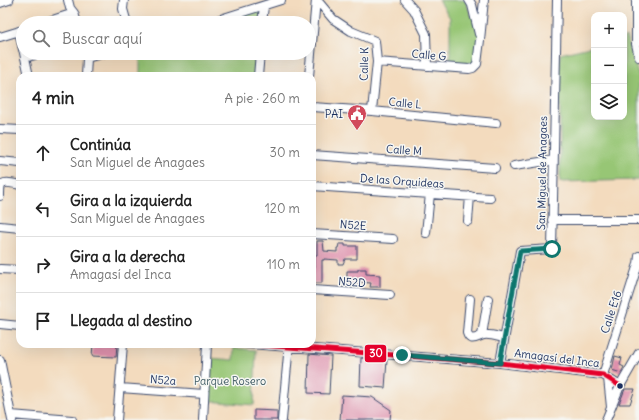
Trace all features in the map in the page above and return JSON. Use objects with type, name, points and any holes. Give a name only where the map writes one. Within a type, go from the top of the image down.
[{"type":"street","points":[[0,3],[9,0]]},
{"type":"street","points":[[68,0],[70,8],[74,13]]},
{"type":"street","points":[[73,0],[75,6],[75,16]]},
{"type":"street","points":[[124,0],[123,9],[125,16]]},
{"type":"street","points":[[231,16],[281,0]]},
{"type":"street","points":[[315,16],[317,0]]},
{"type":"street","name":"Calle K","points":[[317,0],[333,19],[351,31],[376,41],[377,62],[372,111]]},
{"type":"street","points":[[405,0],[414,10],[426,34],[427,66]]},
{"type":"street","points":[[469,0],[472,5],[480,40]]},
{"type":"street","points":[[480,40],[484,0]]},
{"type":"street","name":"San Miguel de Anagaes","points":[[500,363],[520,251],[552,249],[557,0]]},
{"type":"street","points":[[636,0],[636,44],[639,57]]},
{"type":"street","points":[[263,16],[264,6]]},
{"type":"street","points":[[65,16],[74,13]]},
{"type":"street","points":[[0,37],[16,32]]},
{"type":"street","name":"Calle G","points":[[377,62],[469,69],[473,68],[477,64],[480,40]]},
{"type":"street","points":[[25,60],[28,72]]},
{"type":"street","points":[[86,60],[86,72]]},
{"type":"street","points":[[258,72],[259,60]]},
{"type":"street","points":[[309,72],[311,60]]},
{"type":"street","name":"Calle L","points":[[316,107],[496,123]]},
{"type":"street","points":[[0,129],[16,130]]},
{"type":"street","name":"Calle M","points":[[316,155],[495,168]]},
{"type":"street","points":[[514,166],[553,160]]},
{"type":"street","points":[[0,161],[16,163]]},
{"type":"street","points":[[0,196],[1,186],[3,184],[16,184]]},
{"type":"street","name":"De las Orquideas","points":[[316,186],[490,198]]},
{"type":"street","points":[[426,233],[430,194]]},
{"type":"street","points":[[468,220],[470,196]]},
{"type":"street","points":[[552,220],[639,220]]},
{"type":"street","points":[[0,226],[16,228]]},
{"type":"street","name":"N52E","points":[[316,234],[393,239]]},
{"type":"street","name":"Calle E16","points":[[605,376],[638,264],[639,256]]},
{"type":"street","points":[[0,269],[16,270]]},
{"type":"street","name":"N52D","points":[[316,290],[390,295]]},
{"type":"street","points":[[470,299],[467,335],[470,338],[476,338],[482,335],[504,338]]},
{"type":"street","points":[[482,335],[488,299]]},
{"type":"street","points":[[0,324],[16,326]]},
{"type":"street","name":"Amagasí del Inca","points":[[316,347],[500,363],[605,376],[620,386]]},
{"type":"street","points":[[117,420],[123,348]]},
{"type":"street","points":[[203,420],[207,348]]},
{"type":"street","points":[[282,420],[288,348]]},
{"type":"street","points":[[606,420],[620,386],[639,353]]},
{"type":"street","points":[[0,361],[12,418],[72,420]]},
{"type":"street","points":[[605,376],[611,408]]},
{"type":"street","name":"N52a","points":[[120,388],[204,394]]},
{"type":"green space","points":[[439,0],[465,0],[482,40],[481,58],[470,69],[450,68],[450,18]]},
{"type":"green space","points":[[264,6],[263,16],[231,16]]},
{"type":"green space","points":[[627,40],[639,76],[639,180],[560,182],[560,54],[591,47],[591,120],[627,120]]},
{"type":"green space","points":[[140,60],[259,60],[258,72],[140,72]]},
{"type":"green space","name":"Parque Rosero","points":[[234,348],[256,350],[254,405],[208,401],[210,358],[233,360]]},
{"type":"building","points":[[317,241],[323,241],[324,251],[337,252],[339,244],[345,244],[345,246],[357,246],[357,259],[345,259],[343,264],[338,264],[338,260],[322,260],[322,283],[316,283]]},
{"type":"building","points":[[358,269],[366,269],[366,274],[380,275],[380,287],[370,287],[371,283],[356,282],[356,287],[347,287],[347,271],[358,271]]},
{"type":"building","points":[[93,348],[117,348],[116,357],[92,356]]},
{"type":"building","points":[[309,354],[331,356],[329,394],[308,393]]},
{"type":"building","points":[[615,356],[622,358],[620,365],[624,367],[621,373],[612,370]]},
{"type":"building","points":[[361,358],[387,360],[385,388],[360,386]]},
{"type":"building","points":[[625,389],[635,389],[630,404],[619,404]]},
{"type":"building","points":[[342,395],[372,397],[391,410],[390,420],[340,420]]},
{"type":"building","points":[[254,410],[277,411],[277,420],[254,420]]},
{"type":"transit line","name":"30","points":[[301,348],[500,363],[603,375],[620,386]]},
{"type":"place","name":"PAI","points":[[357,131]]},
{"type":"route","points":[[402,355],[500,363],[520,251],[552,249]]}]
